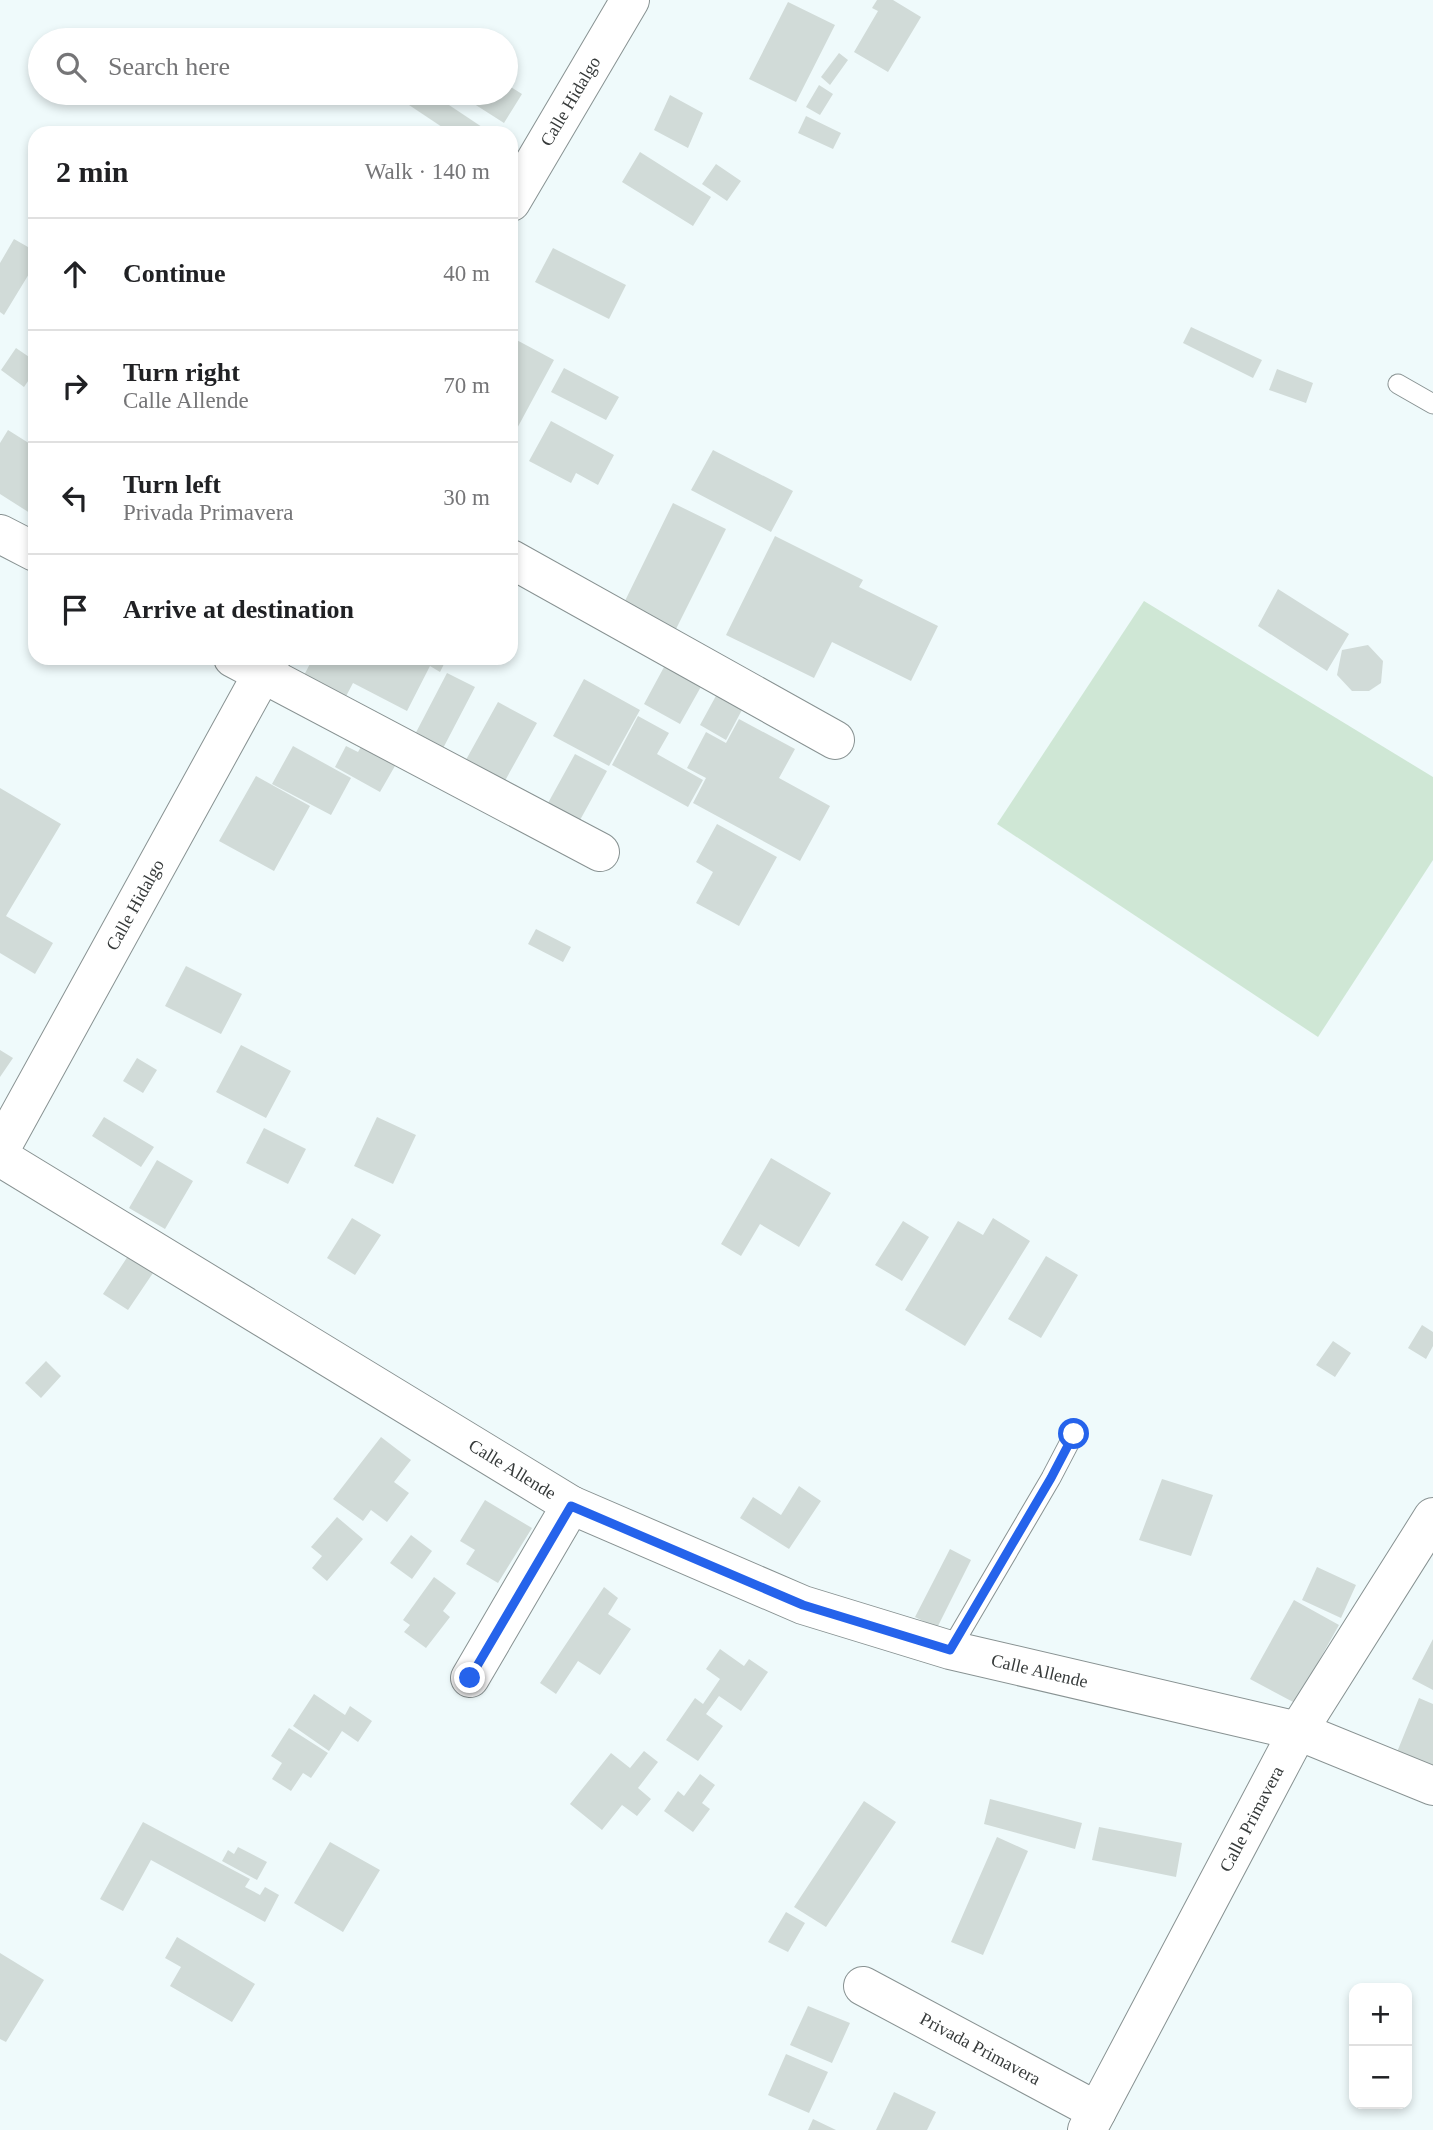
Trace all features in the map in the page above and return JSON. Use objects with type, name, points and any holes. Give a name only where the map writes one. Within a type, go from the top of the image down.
[{"type":"street","name":"Calle Hidalgo","points":[[518,190],[630,0]]},
{"type":"street","points":[[0,534],[28,548]]},
{"type":"street","points":[[518,562],[835,740]]},
{"type":"street","name":"Calle Hidalgo","points":[[0,1150],[255,665]]},
{"type":"street","points":[[260,665],[600,852]]},
{"type":"street","name":"Calle Allende","points":[[0,1157],[571,1506],[803,1605],[950,1650],[1298,1731],[1433,1786]]},
{"type":"street","points":[[470,1678],[571,1506]]},
{"type":"street","name":"Calle Primavera","points":[[1092,2120],[1298,1731],[1433,1517]]},
{"type":"street","name":"Privada Primavera","points":[[863,1986],[1092,2120]]},
{"type":"lane","points":[[1398,384],[1433,404]]},
{"type":"lane","points":[[950,1650],[1074,1434]]},
{"type":"green space","points":[[1144,601],[1433,777],[1433,860],[1318,1037],[997,824]]},
{"type":"building","points":[[877,0],[893,0],[921,17],[888,72],[854,52],[878,11],[872,8]]},
{"type":"building","points":[[788,2],[835,25],[796,102],[749,79]]},
{"type":"building","points":[[839,53],[848,60],[830,85],[821,77]]},
{"type":"building","points":[[819,85],[833,94],[820,115],[806,107]]},
{"type":"building","points":[[670,95],[703,113],[688,148],[654,130]]},
{"type":"building","points":[[409,105],[449,105],[480,126],[440,126]]},
{"type":"building","points":[[476,105],[515,105],[504,123]]},
{"type":"building","points":[[806,116],[841,133],[833,149],[798,133]]},
{"type":"building","points":[[640,152],[711,197],[693,226],[622,182]]},
{"type":"building","points":[[716,164],[741,181],[727,201],[702,184]]},
{"type":"building","points":[[14,239],[28,247],[28,276],[4,315],[0,312],[0,263]]},
{"type":"building","points":[[553,248],[626,285],[609,319],[535,282]]},
{"type":"building","points":[[1191,327],[1262,360],[1253,378],[1183,343]]},
{"type":"building","points":[[518,341],[554,360],[518,427]]},
{"type":"building","points":[[16,348],[28,356],[28,381],[24,387],[1,370]]},
{"type":"building","points":[[564,368],[619,397],[606,420],[551,392]]},
{"type":"building","points":[[1277,369],[1313,383],[1306,403],[1269,390]]},
{"type":"building","points":[[551,421],[614,455],[598,485],[576,473],[571,483],[529,461]]},
{"type":"building","points":[[8,430],[28,443],[28,512],[0,494],[0,443]]},
{"type":"building","points":[[713,450],[793,491],[771,532],[691,490]]},
{"type":"building","points":[[673,503],[726,529],[674,633],[622,607]]},
{"type":"building","points":[[775,536],[863,580],[859,587],[938,626],[911,681],[832,642],[814,678],[726,635]]},
{"type":"building","points":[[1278,589],[1349,634],[1327,671],[1258,626]]},
{"type":"building","points":[[1368,645],[1383,661],[1381,683],[1369,691],[1352,691],[1337,675],[1342,650]]},
{"type":"building","points":[[670,656],[707,676],[680,724],[644,704]]},
{"type":"building","points":[[309,665],[444,665],[440,672],[430,666],[407,711],[353,683],[343,702],[301,681]]},
{"type":"building","points":[[447,673],[475,687],[439,756],[411,742]]},
{"type":"building","points":[[584,679],[640,710],[609,766],[553,736]]},
{"type":"building","points":[[717,694],[743,708],[726,740],[700,725]]},
{"type":"building","points":[[498,702],[537,723],[501,788],[462,767]]},
{"type":"building","points":[[638,716],[669,733],[657,754],[703,780],[688,807],[612,765]]},
{"type":"building","points":[[739,719],[795,749],[779,778],[830,806],[800,861],[693,803],[706,778],[687,768],[706,732],[726,743]]},
{"type":"building","points":[[365,740],[399,759],[380,792],[335,767],[346,746],[358,752]]},
{"type":"building","points":[[293,746],[351,778],[331,815],[272,784]]},
{"type":"building","points":[[575,754],[607,771],[574,831],[542,814]]},
{"type":"building","points":[[256,776],[310,806],[274,871],[219,841]]},
{"type":"building","points":[[0,788],[61,824],[6,916],[53,943],[35,974],[0,953]]},
{"type":"building","points":[[717,824],[777,857],[739,926],[696,903],[713,872],[696,862]]},
{"type":"building","points":[[536,929],[571,947],[563,962],[528,944]]},
{"type":"building","points":[[186,966],[242,994],[221,1034],[165,1006]]},
{"type":"building","points":[[241,1045],[291,1071],[266,1118],[216,1092]]},
{"type":"building","points":[[0,1050],[13,1058],[0,1077]]},
{"type":"building","points":[[137,1058],[157,1070],[143,1093],[123,1081]]},
{"type":"building","points":[[104,1117],[154,1147],[141,1167],[92,1136]]},
{"type":"building","points":[[377,1117],[416,1135],[393,1184],[354,1166]]},
{"type":"building","points":[[264,1128],[306,1149],[288,1184],[246,1163]]},
{"type":"building","points":[[771,1158],[831,1193],[799,1247],[760,1224],[741,1256],[721,1244]]},
{"type":"building","points":[[157,1160],[193,1181],[165,1229],[129,1208]]},
{"type":"building","points":[[352,1218],[381,1235],[355,1275],[327,1258]]},
{"type":"building","points":[[993,1218],[1030,1241],[965,1346],[905,1310],[958,1221],[983,1235]]},
{"type":"building","points":[[903,1221],[929,1237],[902,1281],[875,1265]]},
{"type":"building","points":[[130,1253],[155,1270],[128,1310],[103,1294]]},
{"type":"building","points":[[1046,1256],[1078,1275],[1041,1338],[1008,1319]]},
{"type":"building","points":[[1422,1325],[1433,1332],[1433,1346],[1426,1359],[1408,1348]]},
{"type":"building","points":[[1333,1341],[1351,1353],[1335,1377],[1316,1365]]},
{"type":"building","points":[[46,1361],[61,1376],[41,1398],[25,1383]]},
{"type":"building","points":[[381,1437],[411,1460],[394,1482],[409,1493],[387,1522],[371,1510],[363,1521],[333,1499]]},
{"type":"building","points":[[1162,1479],[1213,1495],[1191,1556],[1139,1540]]},
{"type":"building","points":[[799,1486],[821,1501],[789,1549],[740,1518],[753,1497],[781,1515]]},
{"type":"building","points":[[485,1500],[532,1528],[498,1583],[466,1564],[475,1550],[460,1541]]},
{"type":"building","points":[[337,1517],[363,1539],[327,1581],[312,1568],[322,1556],[311,1547]]},
{"type":"building","points":[[411,1535],[432,1551],[412,1579],[390,1563]]},
{"type":"building","points":[[950,1549],[971,1560],[937,1628],[915,1617]]},
{"type":"building","points":[[1317,1567],[1356,1585],[1341,1618],[1302,1600]]},
{"type":"building","points":[[434,1577],[456,1593],[443,1611],[450,1617],[426,1648],[404,1632],[410,1625],[403,1620]]},
{"type":"building","points":[[604,1587],[618,1598],[608,1614],[631,1629],[600,1675],[578,1661],[556,1694],[540,1683]]},
{"type":"building","points":[[1294,1600],[1339,1625],[1295,1703],[1250,1679]]},
{"type":"building","points":[[1433,1639],[1433,1690],[1412,1679]]},
{"type":"building","points":[[720,1649],[744,1666],[749,1659],[768,1672],[741,1711],[719,1696],[706,1714],[723,1726],[698,1761],[666,1740],[695,1698],[703,1704],[720,1679],[706,1669]]},
{"type":"building","points":[[314,1694],[345,1715],[350,1706],[372,1721],[358,1742],[342,1731],[329,1751],[293,1726]]},
{"type":"building","points":[[1419,1698],[1433,1704],[1433,1773],[1395,1757]]},
{"type":"building","points":[[289,1728],[328,1753],[311,1778],[303,1773],[291,1791],[272,1779],[282,1763],[271,1756]]},
{"type":"building","points":[[644,1751],[658,1762],[638,1788],[651,1799],[637,1816],[622,1805],[602,1830],[570,1804],[611,1753],[630,1768]]},
{"type":"building","points":[[700,1774],[715,1785],[702,1803],[710,1809],[693,1832],[664,1811],[678,1791],[684,1796]]},
{"type":"building","points":[[990,1799],[1082,1823],[1075,1849],[984,1824]]},
{"type":"building","points":[[864,1801],[896,1822],[826,1927],[794,1907]]},
{"type":"building","points":[[143,1822],[250,1879],[245,1887],[260,1895],[265,1887],[279,1895],[265,1922],[151,1860],[123,1911],[100,1899]]},
{"type":"building","points":[[1099,1827],[1182,1843],[1176,1877],[1092,1860]]},
{"type":"building","points":[[997,1837],[1028,1851],[983,1955],[951,1942]]},
{"type":"building","points":[[330,1842],[380,1870],[343,1932],[294,1903]]},
{"type":"building","points":[[238,1847],[267,1862],[257,1880],[222,1861],[228,1850],[234,1854]]},
{"type":"building","points":[[786,1912],[805,1923],[788,1952],[768,1942]]},
{"type":"building","points":[[177,1937],[255,1984],[232,2022],[170,1986],[181,1967],[165,1958]]},
{"type":"building","points":[[0,1953],[44,1980],[6,2042],[0,2039]]},
{"type":"building","points":[[808,2006],[850,2023],[832,2063],[790,2045]]},
{"type":"building","points":[[786,2054],[828,2072],[809,2113],[768,2095]]},
{"type":"building","points":[[894,2092],[936,2112],[927,2130],[876,2130]]},
{"type":"building","points":[[813,2119],[836,2130],[808,2130]]},
{"type":"route","points":[[470,1678],[571,1506],[803,1605],[950,1650],[1074,1434]]}]
